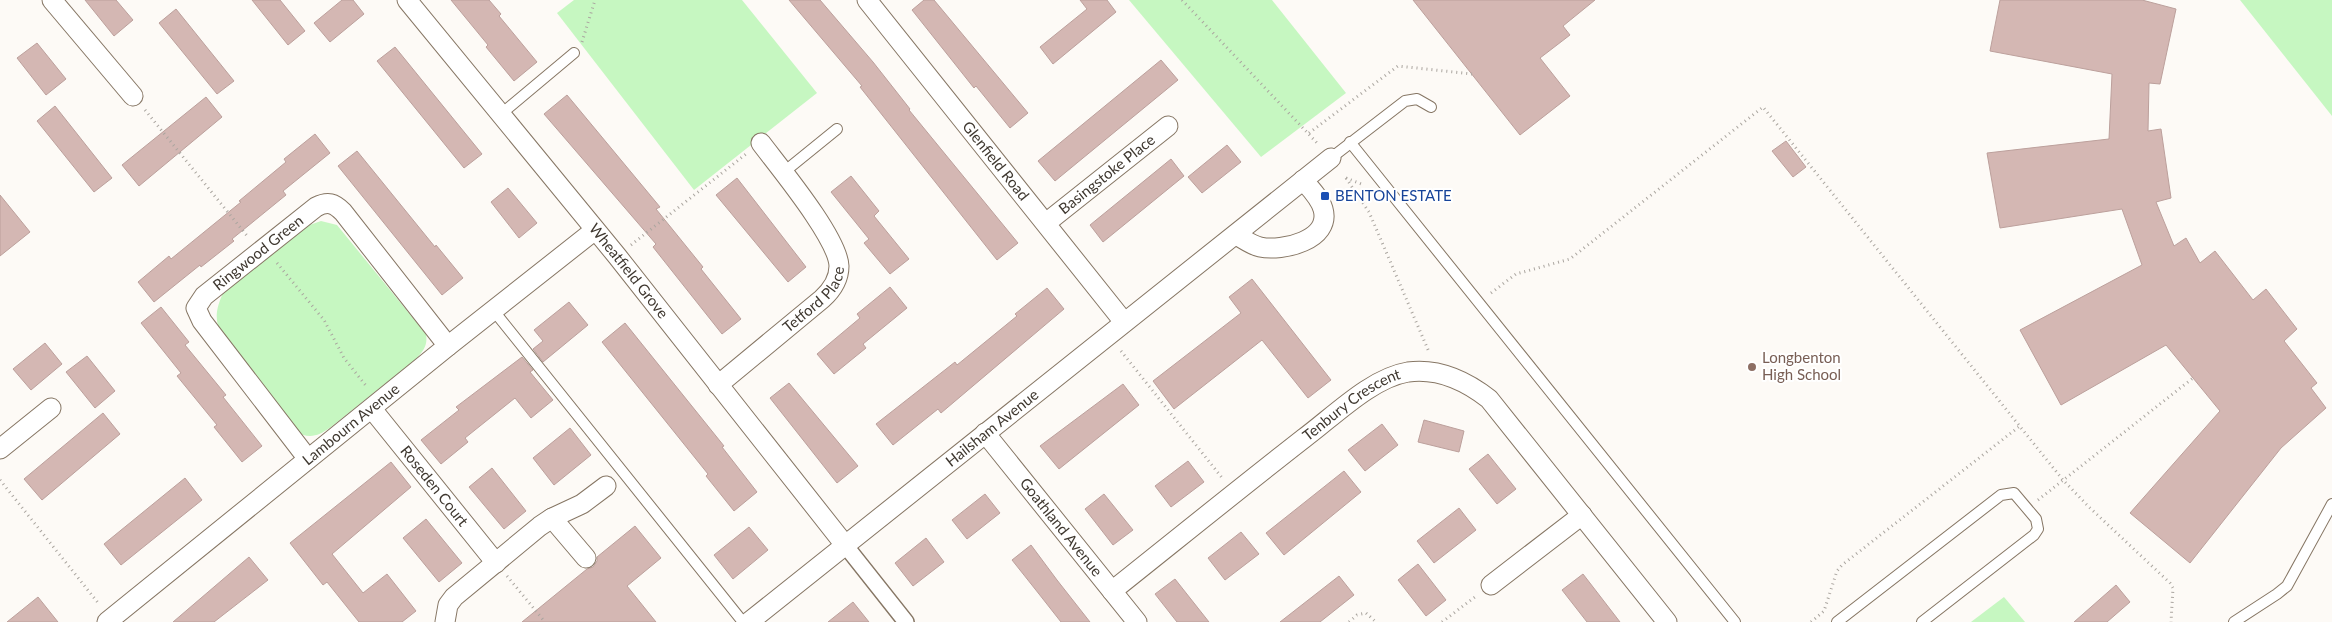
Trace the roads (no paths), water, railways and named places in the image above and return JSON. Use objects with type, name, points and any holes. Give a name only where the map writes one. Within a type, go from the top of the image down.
[{"type":"street","points":[[52,0],[133,96]]},
{"type":"street","name":"Wheatfield Grove","points":[[407,0],[617,256],[845,545]]},
{"type":"street","name":"Glenfield Road","points":[[872,2],[1124,322]]},
{"type":"street","name":"Basingstoke Place","points":[[1046,223],[1168,126]]},
{"type":"street","name":"Tetford Place","points":[[718,385],[822,299],[835,284],[838,277],[838,261],[830,242],[802,197],[761,143]]},
{"type":"street","name":"Hailsham Avenue","points":[[749,622],[1331,158]]},
{"type":"street","points":[[1236,235],[1251,244],[1273,248],[1296,244],[1312,236],[1323,223],[1323,208],[1303,180]]},
{"type":"street","name":"Ringwood Green","points":[[308,459],[197,314],[196,308],[204,296],[316,207],[330,203],[336,205],[343,212],[448,346]]},
{"type":"street","name":"Lambourn Avenue","points":[[109,620],[448,346],[596,230]]},
{"type":"street","name":"Tenbury Crescent","points":[[1112,591],[1234,492],[1378,384],[1396,376],[1423,371],[1462,381],[1489,399],[1667,622]]},
{"type":"street","points":[[0,449],[51,408]]},
{"type":"street","name":"Roseden Court","points":[[372,409],[496,563]]},
{"type":"street","name":"Goathland Avenue","points":[[985,433],[1137,622]]},
{"type":"street","points":[[445,622],[448,605],[454,597],[540,526],[552,518],[582,504],[606,486]]},
{"type":"street","points":[[1491,585],[1582,516]]},
{"type":"street","points":[[552,518],[586,558]]},
{"type":"street","points":[[845,545],[906,622]]},
{"type":"lane","points":[[500,115],[574,53]]},
{"type":"lane","points":[[1331,158],[1405,101],[1417,99],[1431,107]]},
{"type":"lane","points":[[784,172],[837,129]]},
{"type":"lane","points":[[1350,142],[1735,622]]},
{"type":"lane","points":[[494,311],[743,622]]},
{"type":"lane","points":[[1837,622],[2002,495],[2014,494],[2028,508],[2038,524],[2034,535],[1922,622]]},
{"type":"lane","points":[[2234,622],[2287,586],[2332,504]]},
{"type":"place","name":"BENTON ESTATE","points":[[1325,196]]},
{"type":"place","name":"Longbenton High School","points":[[1752,367]]}]
